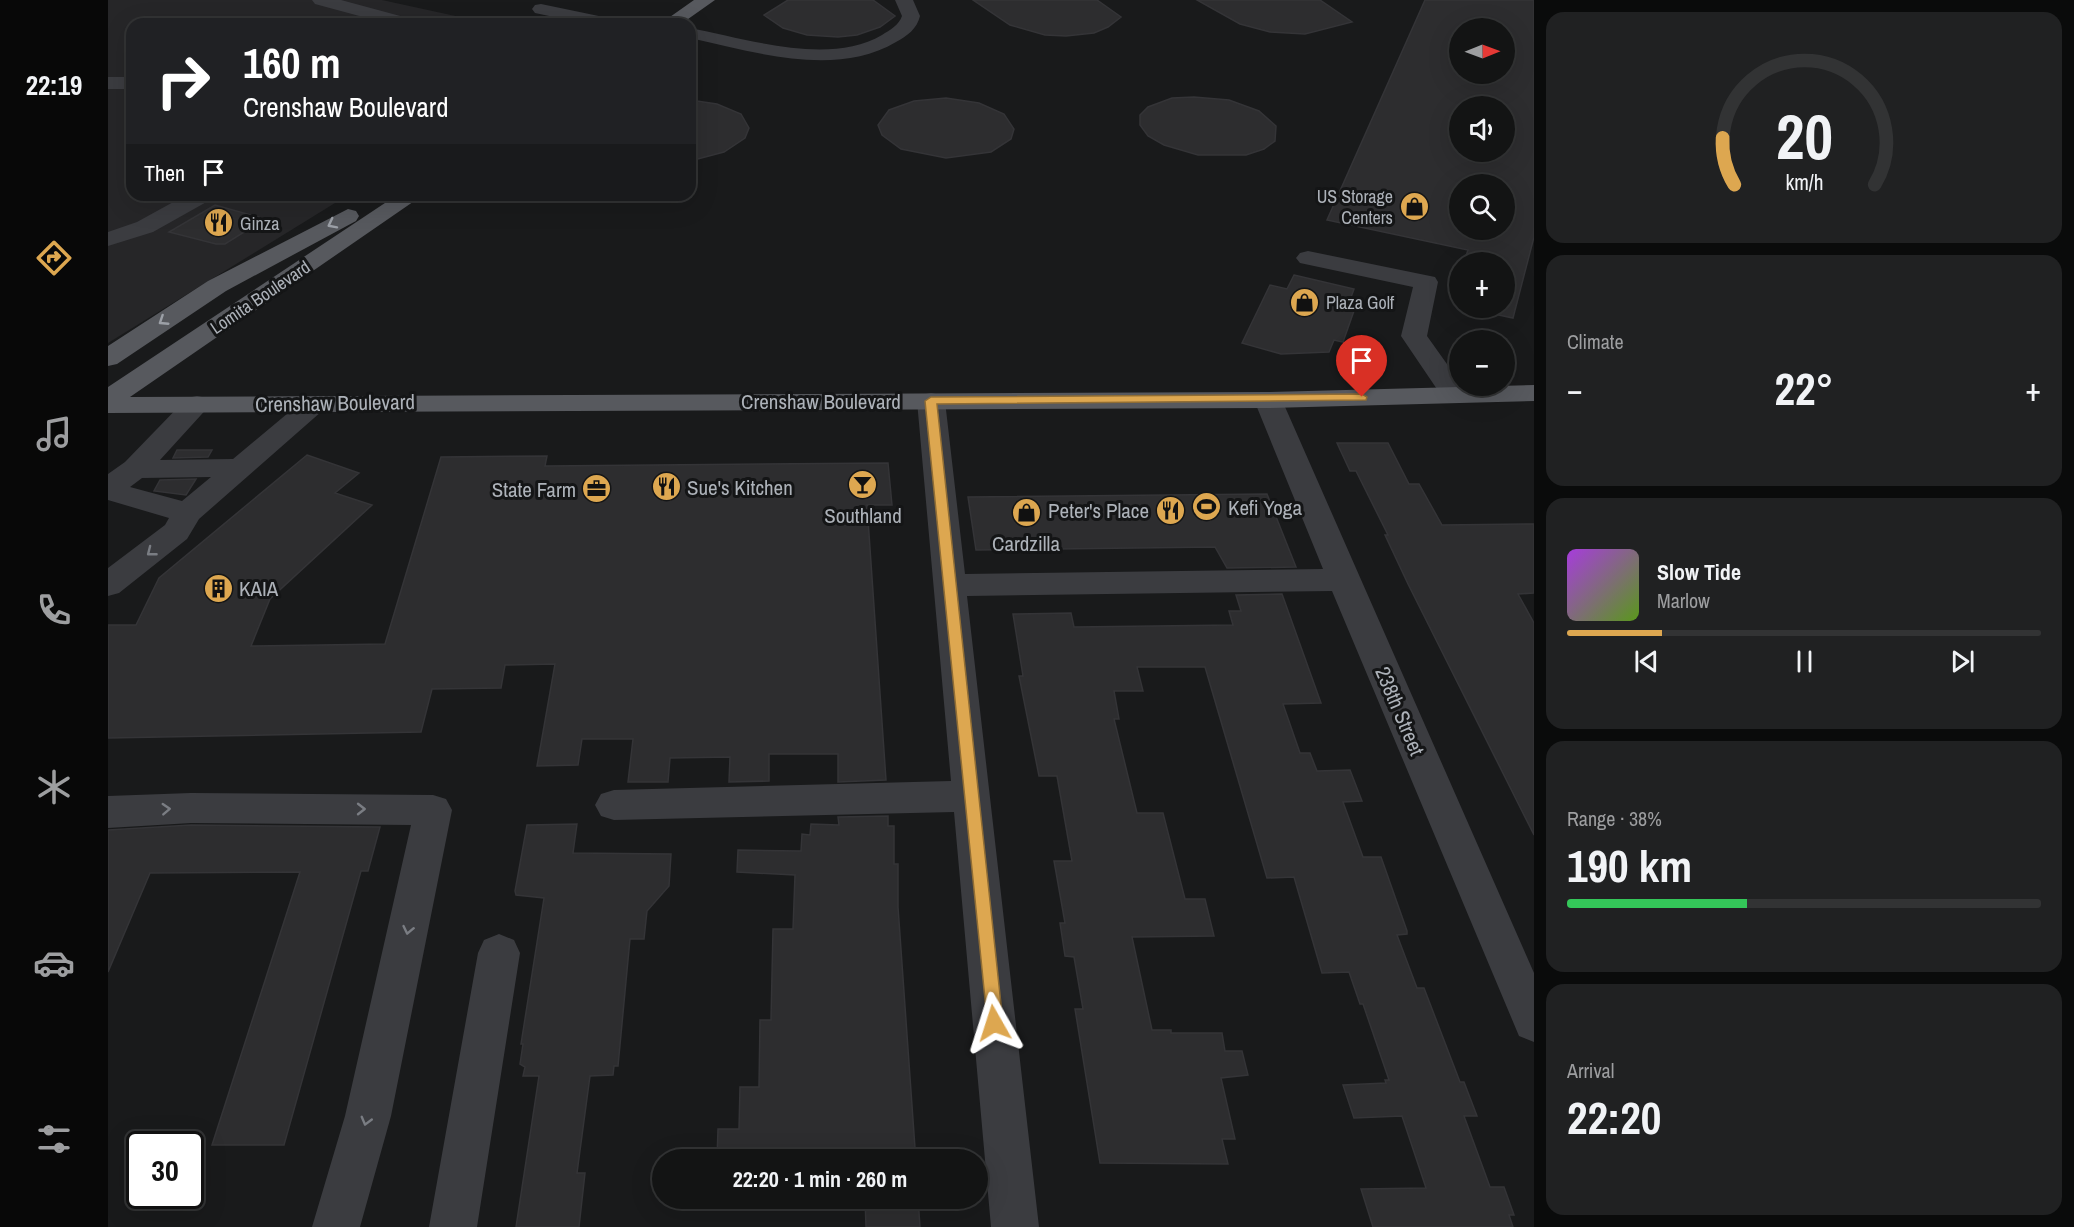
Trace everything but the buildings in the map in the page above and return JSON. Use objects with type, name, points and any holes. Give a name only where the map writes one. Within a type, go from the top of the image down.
[{"type":"main road","points":[[678,18],[706,0]]},
{"type":"main road","points":[[108,358],[218,286],[274,254],[360,210],[388,201]]},
{"type":"main road","name":"Lomita Boulevard","points":[[108,399],[403,201]]},
{"type":"main road","name":"Crenshaw Boulevard","points":[[1515,393],[1534,393]]},
{"type":"main road","name":"Crenshaw Boulevard","points":[[108,405],[1268,400],[1449,395]]},
{"type":"street","points":[[321,0],[387,18]]},
{"type":"street","points":[[696,34],[804,55],[848,52],[880,45],[904,28],[911,16],[904,0]]},
{"type":"street","points":[[541,9],[584,18]]},
{"type":"street","points":[[108,83],[126,82]]},
{"type":"street","points":[[108,239],[125,236],[156,222],[192,201]]},
{"type":"street","points":[[1308,258],[1426,282],[1414,336],[1449,386]]},
{"type":"street","name":"238th Street","points":[[1268,400],[1343,580],[1534,1022]]},
{"type":"street","points":[[931,401],[1015,1227]]},
{"type":"street","points":[[108,585],[176,532],[187,513],[316,404]]},
{"type":"street","points":[[108,489],[135,469],[197,405]]},
{"type":"street","points":[[135,469],[238,468]]},
{"type":"street","points":[[108,489],[187,513]]},
{"type":"street","points":[[950,585],[1343,580]]},
{"type":"street","points":[[614,805],[971,796]]},
{"type":"street","points":[[108,812],[191,808],[433,810],[368,1116],[336,1227]]},
{"type":"street","points":[[453,1227],[499,953]]},
{"type":"shaded area","points":[[108,0],[382,0],[464,18],[126,18],[126,201],[338,201],[108,343]]},
{"type":"place","name":"US Storage Centers","points":[[1414,206]]},
{"type":"place","name":"Ginza","points":[[219,223]]},
{"type":"place","name":"Plaza Golf","points":[[1305,302]]},
{"type":"place","name":"Southland","points":[[863,484]]},
{"type":"place","name":"Sue's Kitchen","points":[[666,487]]},
{"type":"place","name":"State Farm","points":[[597,489]]},
{"type":"place","name":"Kefi Yoga","points":[[1207,507]]},
{"type":"place","name":"Peter's Place","points":[[1170,510]]},
{"type":"place","name":"Cardzilla","points":[[1026,512]]},
{"type":"place","name":"KAIA","points":[[218,588]]},
{"type":"route","points":[[994,1023],[931,401],[1268,400],[1362,397]]}]
